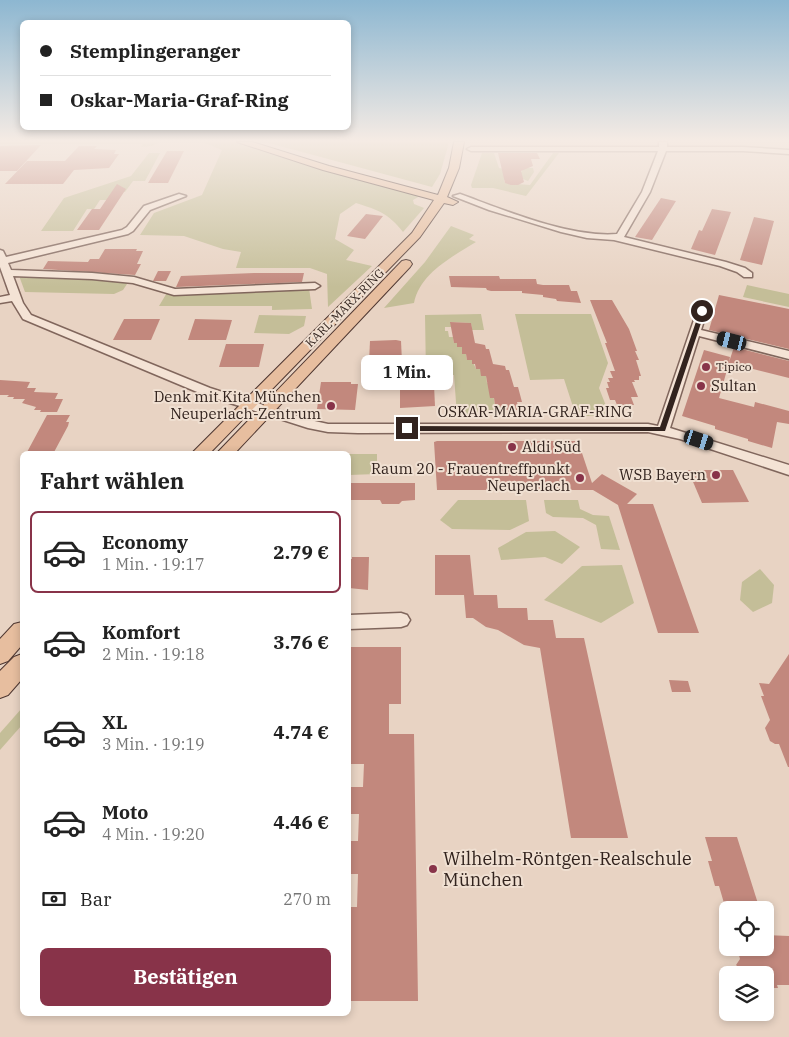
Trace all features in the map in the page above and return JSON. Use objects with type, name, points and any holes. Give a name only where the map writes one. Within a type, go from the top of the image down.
[{"type":"main road","points":[[419,190],[442,196]]},
{"type":"main road","points":[[423,190],[442,196],[453,204],[459,190]]},
{"type":"main road","name":"KARL-MARX-RING","points":[[202,451],[395,258],[416,234],[445,190]]},
{"type":"main road","name":"KARL-MARX-RING","points":[[227,451],[419,251]]},
{"type":"main road","points":[[0,654],[20,633]]},
{"type":"main road","points":[[0,687],[20,666]]},
{"type":"street","points":[[616,238],[620,237],[647,190]]},
{"type":"street","points":[[2,257],[125,232],[130,230],[147,208],[182,196]]},
{"type":"street","points":[[453,204],[501,211],[546,225],[605,238],[616,238],[723,264],[741,270],[748,275]]},
{"type":"street","name":"OSKAR-MARIA-GRAF-RING","points":[[2,257],[20,308],[28,317],[206,391],[308,424],[328,428],[648,428],[663,430],[789,470]]},
{"type":"street","points":[[7,273],[92,276],[134,280],[174,292],[315,286]]},
{"type":"street","points":[[0,300],[16,297]]},
{"type":"street","points":[[663,430],[702,311]]},
{"type":"street","points":[[695,332],[789,355]]},
{"type":"street","points":[[351,622],[401,620]]},
{"type":"shaded area","points":[[87,190],[126,190],[114,192],[108,200],[100,200],[94,209],[87,209],[73,231],[41,231],[64,198]]},
{"type":"shaded area","points":[[204,190],[400,190],[420,196],[413,200],[414,204],[424,208],[403,232],[392,220],[382,213],[356,203],[340,214],[335,239],[354,250],[346,260],[372,266],[328,307],[327,274],[310,268],[236,268],[241,252],[223,249],[184,236],[140,235],[154,213],[202,195]]},
{"type":"shaded area","points":[[503,190],[530,190],[526,196]]},
{"type":"shaded area","points":[[451,226],[474,235],[469,239],[476,242],[447,260],[430,274],[417,292],[414,303],[384,308],[425,262]]},
{"type":"shaded area","points":[[18,273],[131,278],[123,290],[114,294],[25,292]]},
{"type":"shaded area","points":[[747,285],[789,294],[789,307],[743,297]]},
{"type":"shaded area","points":[[309,288],[312,309],[272,310],[272,306],[159,306],[168,291]]},
{"type":"shaded area","points":[[481,314],[484,330],[472,330],[471,323],[451,322],[451,327],[445,327],[445,331],[448,331],[449,337],[453,337],[457,347],[462,347],[462,354],[466,354],[467,360],[472,360],[476,369],[480,369],[486,376],[487,383],[491,383],[495,405],[500,405],[502,415],[457,416],[454,375],[426,375],[425,315]]},
{"type":"shaded area","points":[[515,314],[591,314],[608,363],[599,388],[610,416],[576,416],[564,379],[530,380]]},
{"type":"shaded area","points":[[259,315],[306,316],[304,326],[289,334],[254,333]]},
{"type":"shaded area","points":[[351,454],[377,454],[377,474],[351,475]]},
{"type":"shaded area","points":[[458,500],[526,500],[529,521],[510,530],[452,529],[440,520]]},
{"type":"shaded area","points":[[544,500],[578,500],[580,509],[593,515],[609,516],[620,550],[601,549],[596,525],[583,518],[553,517],[546,513]]},
{"type":"shaded area","points":[[555,531],[580,547],[562,564],[545,557],[501,560],[498,548],[526,532]]},
{"type":"shaded area","points":[[622,565],[634,603],[601,623],[544,600],[582,566]]},
{"type":"shaded area","points":[[760,569],[774,585],[772,603],[753,612],[740,600],[742,582]]},
{"type":"shaded area","points":[[20,710],[20,727],[0,750],[0,733]]},
{"type":"building","points":[[113,190],[125,190],[99,230],[77,230],[92,209],[100,209]]},
{"type":"building","points":[[661,198],[676,201],[652,240],[635,237]]},
{"type":"building","points":[[712,209],[731,212],[715,255],[691,249],[699,230],[702,231]]},
{"type":"building","points":[[366,214],[383,216],[365,239],[347,236]]},
{"type":"building","points":[[754,217],[774,221],[762,265],[740,260]]},
{"type":"building","points":[[105,249],[137,249],[136,251],[143,251],[137,264],[141,264],[135,275],[43,269],[48,261],[88,262],[90,259],[99,259]]},
{"type":"building","points":[[158,271],[171,271],[166,281],[153,281]]},
{"type":"building","points":[[304,273],[302,282],[176,287],[181,276]]},
{"type":"building","points":[[449,276],[499,276],[500,279],[536,279],[537,284],[543,285],[569,285],[571,291],[577,291],[581,303],[557,301],[556,299],[543,297],[543,295],[522,293],[522,291],[491,291],[486,288],[451,287]]},
{"type":"building","points":[[719,295],[789,309],[789,349],[709,330]]},
{"type":"building","points":[[590,300],[612,300],[629,329],[637,351],[635,351],[639,360],[636,360],[641,376],[639,376],[639,380],[632,382],[638,397],[631,397],[634,405],[617,405],[615,400],[610,400],[606,388],[609,388],[607,382],[610,382],[608,378],[613,378],[610,371],[615,371],[605,343],[607,343]]},
{"type":"building","points":[[124,319],[160,319],[151,340],[113,340]]},
{"type":"building","points":[[195,319],[232,320],[226,340],[188,340]]},
{"type":"building","points":[[450,322],[471,323],[475,343],[485,345],[486,349],[489,349],[493,364],[505,366],[506,370],[509,370],[514,387],[518,387],[522,402],[517,402],[519,410],[501,410],[500,405],[495,405],[494,398],[490,398],[486,376],[481,376],[480,369],[476,369],[475,364],[472,364],[472,360],[467,360],[466,354],[462,354],[462,347],[457,347],[457,343],[454,343]]},
{"type":"building","points":[[370,341],[401,341],[402,362],[369,362]]},
{"type":"building","points":[[226,344],[264,344],[259,367],[219,367]]},
{"type":"building","points":[[734,347],[789,361],[789,378],[729,363],[719,398],[754,407],[755,402],[789,411],[789,424],[777,422],[772,448],[715,429],[715,426],[682,416],[704,350],[730,357],[729,362]]},
{"type":"building","points":[[0,380],[30,382],[27,388],[36,388],[34,392],[58,393],[55,399],[63,399],[57,412],[40,412],[41,410],[34,410],[36,407],[22,403],[25,399],[13,399],[14,397],[7,397],[9,395],[0,395]]},
{"type":"building","points":[[321,382],[351,382],[351,384],[358,384],[355,410],[317,409]]},
{"type":"building","points":[[400,385],[434,385],[435,406],[400,408]]},
{"type":"building","points":[[47,415],[70,415],[66,422],[69,422],[68,426],[55,451],[28,451]]},
{"type":"building","points":[[578,441],[592,483],[602,474],[637,494],[627,504],[653,504],[699,633],[658,633],[618,505],[593,490],[437,490],[434,442]]},
{"type":"building","points":[[688,470],[733,470],[749,502],[702,503]]},
{"type":"building","points":[[351,483],[415,483],[415,500],[402,501],[399,504],[382,504],[380,500],[351,500]]},
{"type":"building","points":[[435,555],[470,555],[474,595],[497,595],[498,608],[527,608],[528,620],[553,620],[556,638],[584,638],[628,838],[571,838],[540,648],[524,645],[498,630],[486,627],[473,618],[466,618],[464,595],[435,595]]},
{"type":"building","points":[[352,557],[369,557],[368,590],[351,588]]},
{"type":"building","points":[[351,647],[401,647],[401,704],[389,704],[389,734],[414,734],[418,1001],[351,1001],[351,907],[357,907],[358,874],[351,874],[351,841],[358,841],[359,814],[351,814],[351,787],[363,787],[364,764],[351,764]]},
{"type":"building","points":[[789,654],[788,767],[779,744],[770,741],[765,728],[770,720],[761,696],[764,696],[759,683],[769,684]]},
{"type":"building","points":[[669,680],[688,681],[691,692],[672,692]]},
{"type":"building","points":[[705,837],[737,837],[757,901],[723,901],[719,886],[715,886],[708,861],[712,861]]},
{"type":"building","points":[[774,935],[789,936],[789,985],[777,985],[778,988],[774,988],[774,966],[737,966],[739,956],[774,956]]},
{"type":"place","name":"Tipico","points":[[706,367]]},
{"type":"place","name":"Sultan","points":[[701,386]]},
{"type":"place","name":"Denk mit Kita München Neuperlach-Zentrum","points":[[331,406]]},
{"type":"place","name":"Aldi Süd","points":[[512,447]]},
{"type":"place","name":"WSB Bayern","points":[[716,475]]},
{"type":"place","name":"Raum 20 - Frauentreffpunkt Neuperlach","points":[[580,478]]},
{"type":"place","name":"Wilhelm-Röntgen-Realschule München","points":[[433,869]]},
{"type":"route","points":[[407,428],[648,428],[663,430],[702,311]]}]
